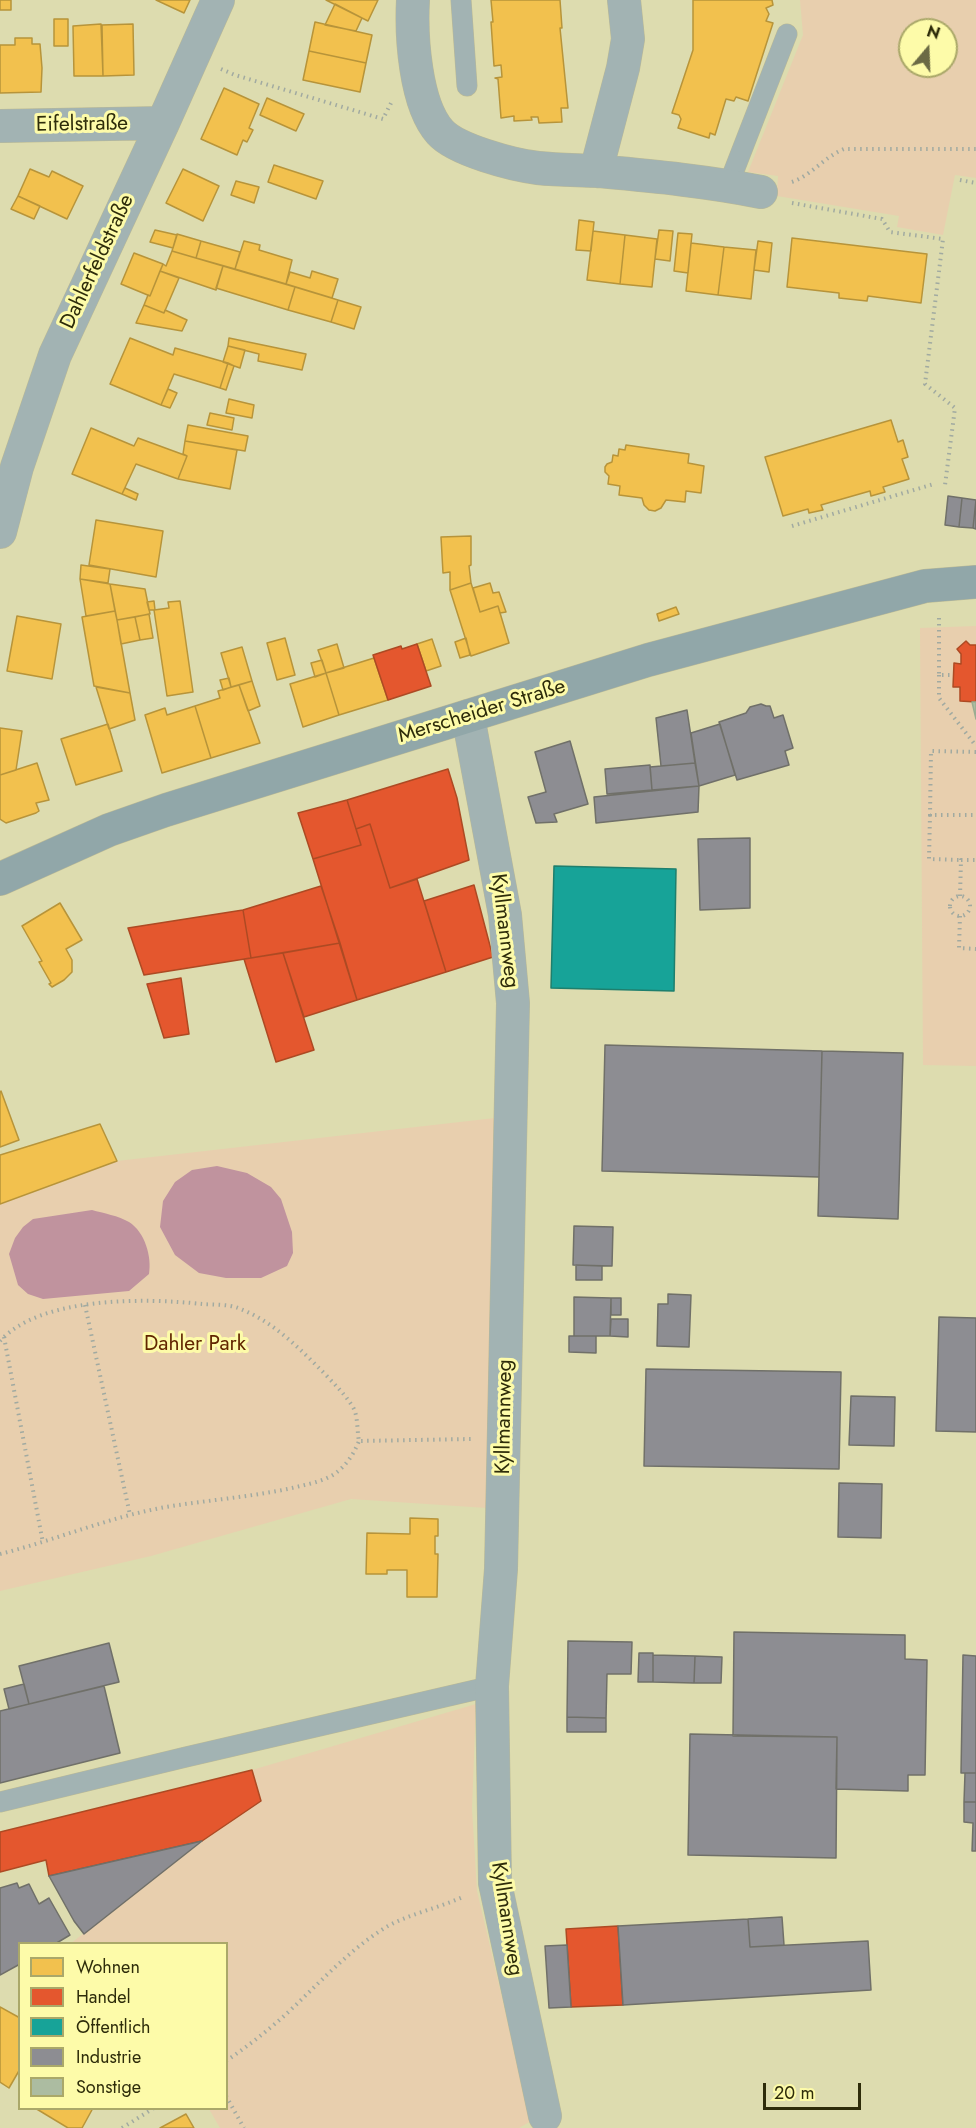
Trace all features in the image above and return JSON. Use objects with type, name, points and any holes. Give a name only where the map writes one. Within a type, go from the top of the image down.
[{"type":"main road","name":"Merscheider Straße","points":[[0,879],[109,830],[146,817],[648,660],[925,586],[976,582]]},
{"type":"street","name":"Dahlerfeldstraße","points":[[0,532],[17,467],[54,355],[218,0]]},
{"type":"street","points":[[413,0],[413,54],[428,116],[439,131],[453,142],[464,148],[532,167],[596,171],[761,192]]},
{"type":"street","points":[[596,171],[623,68],[628,39],[624,0]]},
{"type":"street","name":"Eifelstraße","points":[[0,126],[163,123]]},
{"type":"street","name":"Kyllmannweg","points":[[468,716],[506,915],[513,1003],[505,1439],[501,1569],[492,1686],[495,1883],[546,2122]]},
{"type":"lane","points":[[461,0],[467,86]]},
{"type":"lane","points":[[728,186],[787,33]]},
{"type":"lane","points":[[0,1803],[492,1686]]},
{"type":"path","points":[[193,56],[235,75],[383,119],[413,54]]},
{"type":"path","points":[[945,485],[955,408],[926,384],[943,239],[890,232],[882,219],[772,200],[761,192],[778,183],[793,182],[804,177],[826,159],[844,149],[976,149]]},
{"type":"path","points":[[960,180],[976,183]]},
{"type":"path","points":[[792,526],[934,484]]},
{"type":"path","points":[[939,627],[939,698],[976,746]]},
{"type":"path","points":[[939,675],[953,675]]},
{"type":"path","points":[[976,752],[931,751],[929,859],[976,860]]},
{"type":"path","points":[[930,815],[976,815]]},
{"type":"path","points":[[960,896],[961,860]]},
{"type":"path","points":[[960,896],[966,897],[970,906],[968,912],[960,916],[950,907],[951,901],[960,896]]},
{"type":"path","points":[[970,906],[976,906]]},
{"type":"path","points":[[960,916],[959,948],[976,949]]},
{"type":"path","points":[[0,1554],[43,1543],[101,1522],[130,1515],[165,1507],[246,1497],[321,1480],[339,1470],[354,1454],[359,1441],[355,1412],[345,1395],[303,1352],[269,1323],[236,1307],[180,1301],[107,1301],[66,1309],[28,1320],[2,1339],[43,1543]]},
{"type":"path","points":[[85,1305],[130,1515]]},
{"type":"path","points":[[359,1441],[505,1439]]},
{"type":"path","points":[[228,2060],[257,2040],[328,1972],[386,1927],[413,1914],[458,1899],[495,1883]]},
{"type":"path","points":[[228,2100],[244,2128]]},
{"type":"path","points":[[122,2128],[152,2110]]},
{"type":"green space","points":[[800,0],[976,0],[976,178],[955,175],[943,235],[897,227],[899,216],[777,196],[778,176],[748,172],[803,35]]},
{"type":"green space","points":[[976,626],[976,1066],[923,1065],[920,628]]},
{"type":"green space","name":"Dahler Park","points":[[495,1118],[487,1508],[351,1499],[151,1556],[0,1591],[0,1204],[117,1161]]},
{"type":"green space","points":[[476,1704],[472,1809],[477,1891],[531,2121],[519,2128],[220,2128],[210,2110],[228,2110],[228,1942],[73,1942],[202,1841],[252,1770]]},
{"type":"shaded area","points":[[217,1166],[247,1173],[271,1187],[281,1199],[292,1232],[293,1253],[287,1266],[261,1278],[226,1278],[199,1273],[175,1255],[160,1227],[163,1201],[175,1182],[192,1170]]},
{"type":"shaded area","points":[[92,1210],[121,1218],[135,1226],[146,1245],[149,1274],[129,1291],[43,1299],[28,1294],[18,1285],[9,1254],[15,1238],[23,1227],[33,1219]]},
{"type":"building: Wohnen","points":[[0,0],[11,0],[11,10],[0,10]]},
{"type":"building: Wohnen","points":[[156,0],[190,0],[184,13]]},
{"type":"building: Wohnen","points":[[326,0],[378,0],[368,21]]},
{"type":"building: Wohnen","points":[[491,0],[560,0],[562,28],[560,28],[568,108],[561,108],[562,122],[539,123],[538,117],[531,117],[532,120],[514,121],[514,116],[501,118],[498,79],[495,78],[502,77],[501,65],[494,66]]},
{"type":"building: Wohnen","points":[[693,0],[772,0],[773,5],[766,8],[769,14],[766,21],[773,23],[748,101],[736,97],[734,101],[726,99],[715,135],[710,133],[709,138],[678,128],[681,119],[679,115],[672,113],[693,50]]},
{"type":"building: Wohnen","points":[[335,4],[362,18],[356,31],[325,25]]},
{"type":"building: Wohnen","points":[[54,19],[68,19],[68,46],[54,46]]},
{"type":"building: Wohnen","points":[[315,22],[372,35],[366,63],[309,51]]},
{"type":"building: Wohnen","points":[[101,24],[103,76],[74,76],[73,26]]},
{"type":"building: Wohnen","points":[[133,24],[134,75],[103,76],[102,25]]},
{"type":"building: Wohnen","points":[[15,38],[32,38],[32,44],[40,44],[41,92],[0,93],[0,45],[15,45]]},
{"type":"building: Wohnen","points":[[309,51],[366,63],[360,92],[303,80]]},
{"type":"building: Wohnen","points":[[224,88],[259,104],[249,128],[253,130],[247,142],[243,140],[237,155],[201,139]]},
{"type":"building: Wohnen","points":[[267,98],[304,114],[296,131],[260,115]]},
{"type":"building: Wohnen","points":[[274,165],[323,181],[316,199],[268,182]]},
{"type":"building: Wohnen","points":[[30,169],[49,177],[52,171],[83,186],[67,219],[18,196]]},
{"type":"building: Wohnen","points":[[183,169],[219,186],[203,221],[166,203]]},
{"type":"building: Wohnen","points":[[236,181],[259,187],[254,203],[231,195]]},
{"type":"building: Wohnen","points":[[18,196],[40,206],[34,219],[11,209]]},
{"type":"building: Wohnen","points":[[579,220],[594,222],[591,251],[576,250]]},
{"type":"building: Wohnen","points":[[155,230],[177,235],[173,248],[150,242]]},
{"type":"building: Wohnen","points":[[659,230],[673,231],[670,261],[655,259]]},
{"type":"building: Wohnen","points":[[593,231],[625,235],[620,284],[587,280]]},
{"type":"building: Wohnen","points":[[678,233],[692,234],[688,273],[674,271]]},
{"type":"building: Wohnen","points":[[177,234],[201,241],[196,258],[172,251]]},
{"type":"building: Wohnen","points":[[625,235],[657,239],[652,287],[620,284]]},
{"type":"building: Wohnen","points":[[792,238],[927,254],[921,303],[868,296],[867,301],[839,298],[839,293],[787,287]]},
{"type":"building: Wohnen","points":[[201,241],[240,252],[235,269],[196,258]]},
{"type":"building: Wohnen","points":[[244,241],[260,245],[259,250],[292,260],[286,284],[235,269]]},
{"type":"building: Wohnen","points":[[758,241],[772,243],[769,272],[754,270]]},
{"type":"building: Wohnen","points":[[691,243],[724,247],[718,295],[686,291]]},
{"type":"building: Wohnen","points":[[724,247],[756,250],[751,299],[718,295]]},
{"type":"building: Wohnen","points":[[172,251],[223,266],[216,290],[160,271],[163,264],[166,266]]},
{"type":"building: Wohnen","points":[[134,253],[163,264],[150,296],[121,284]]},
{"type":"building: Wohnen","points":[[223,266],[295,287],[288,310],[216,288]]},
{"type":"building: Wohnen","points":[[160,271],[179,278],[164,313],[144,305]]},
{"type":"building: Wohnen","points":[[312,271],[338,279],[332,298],[286,284],[290,272],[310,278]]},
{"type":"building: Wohnen","points":[[295,287],[338,300],[331,322],[288,310]]},
{"type":"building: Wohnen","points":[[338,300],[361,307],[354,329],[331,322]]},
{"type":"building: Wohnen","points":[[144,305],[164,313],[165,310],[187,320],[182,331],[136,323]]},
{"type":"building: Wohnen","points":[[130,338],[173,355],[175,348],[228,363],[220,388],[174,374],[161,405],[110,384]]},
{"type":"building: Wohnen","points":[[229,338],[306,354],[302,370],[258,361],[259,354],[228,346]]},
{"type":"building: Wohnen","points":[[228,346],[245,350],[240,368],[223,362]]},
{"type":"building: Wohnen","points":[[228,363],[234,366],[226,390],[220,388]]},
{"type":"building: Wohnen","points":[[168,389],[177,393],[170,408],[161,405]]},
{"type":"building: Wohnen","points":[[229,399],[254,405],[252,418],[226,413]]},
{"type":"building: Wohnen","points":[[210,413],[234,418],[232,430],[207,425]]},
{"type":"building: Wohnen","points":[[891,420],[898,442],[903,440],[908,457],[902,459],[909,479],[883,487],[885,492],[871,496],[870,491],[821,505],[823,510],[809,513],[808,509],[783,516],[765,457]]},
{"type":"building: Wohnen","points":[[188,425],[248,436],[245,451],[185,441]]},
{"type":"building: Wohnen","points":[[91,428],[134,446],[138,438],[187,456],[178,479],[136,464],[122,494],[72,474]]},
{"type":"building: Wohnen","points":[[185,441],[237,450],[230,489],[178,479],[187,456],[183,454]]},
{"type":"building: Wohnen","points":[[626,445],[689,454],[688,463],[704,466],[701,493],[686,491],[685,502],[666,500],[661,508],[655,511],[649,510],[644,505],[642,498],[619,495],[620,486],[608,484],[609,476],[605,472],[605,467],[612,462],[613,455],[618,456],[619,449],[625,450]]},
{"type":"building: Wohnen","points":[[125,488],[138,494],[136,500],[122,494]]},
{"type":"building: Wohnen","points":[[96,520],[163,531],[156,577],[89,565]]},
{"type":"building: Wohnen","points":[[471,536],[471,565],[469,566],[471,583],[450,590],[450,572],[443,573],[441,537]]},
{"type":"building: Wohnen","points":[[81,565],[110,569],[108,583],[80,579]]},
{"type":"building: Wohnen","points":[[80,579],[110,584],[115,611],[86,616]]},
{"type":"building: Wohnen","points":[[471,583],[480,612],[498,606],[509,643],[471,656],[450,590]]},
{"type":"building: Wohnen","points":[[490,583],[493,593],[499,592],[506,612],[500,613],[498,606],[480,612],[473,588]]},
{"type":"building: Wohnen","points":[[110,584],[145,589],[150,614],[117,620]]},
{"type":"building: Wohnen","points":[[154,601],[155,610],[149,610],[147,602]]},
{"type":"building: Wohnen","points":[[180,601],[193,692],[167,696],[154,610],[169,608],[168,602]]},
{"type":"building: Wohnen","points":[[676,607],[679,614],[659,621],[657,614]]},
{"type":"building: Wohnen","points":[[115,611],[130,693],[94,686],[82,617]]},
{"type":"building: Wohnen","points":[[149,614],[153,638],[140,640],[135,617]]},
{"type":"building: Wohnen","points":[[17,616],[61,624],[52,679],[7,671]]},
{"type":"building: Wohnen","points":[[135,617],[140,640],[121,644],[117,620]]},
{"type":"building: Wohnen","points":[[285,638],[295,675],[277,680],[267,643]]},
{"type":"building: Wohnen","points":[[466,638],[470,655],[460,658],[455,642]]},
{"type":"building: Wohnen","points":[[432,639],[441,666],[426,671],[417,644]]},
{"type":"building: Wohnen","points":[[337,644],[344,668],[326,673],[318,650]]},
{"type":"building: Wohnen","points":[[242,647],[252,681],[231,687],[221,653]]},
{"type":"building: Wohnen","points":[[374,658],[388,700],[339,715],[326,673]]},
{"type":"building: Wohnen","points":[[322,660],[326,673],[315,677],[311,663]]},
{"type":"building: Wohnen","points":[[326,673],[339,715],[303,727],[290,684]]},
{"type":"building: Wohnen","points":[[229,678],[231,687],[223,690],[220,680]]},
{"type":"building: Wohnen","points":[[252,681],[260,706],[248,711],[239,685]]},
{"type":"building: Wohnen","points":[[239,685],[260,743],[211,758],[195,706],[220,698],[218,691]]},
{"type":"building: Wohnen","points":[[96,687],[130,693],[135,720],[109,729]]},
{"type":"building: Wohnen","points":[[195,706],[211,758],[162,773],[145,715],[165,708],[167,715]]},
{"type":"building: Wohnen","points":[[108,724],[122,771],[76,785],[61,739]]},
{"type":"building: Wohnen","points":[[0,728],[22,731],[16,770],[0,775]]},
{"type":"building: Wohnen","points":[[37,763],[49,800],[36,803],[39,811],[36,813],[6,823],[0,819],[0,775]]},
{"type":"building: Wohnen","points":[[60,903],[82,940],[66,949],[72,960],[72,972],[52,987],[39,962],[42,961],[22,926]]},
{"type":"building: Wohnen","points":[[0,1092],[19,1140],[0,1147]]},
{"type":"building: Wohnen","points":[[100,1124],[117,1161],[0,1204],[0,1155]]},
{"type":"building: Wohnen","points":[[410,1518],[438,1519],[438,1536],[435,1536],[435,1554],[438,1554],[437,1597],[407,1597],[407,1570],[387,1570],[387,1574],[366,1574],[367,1533],[410,1534]]},
{"type":"building: Wohnen","points":[[0,2007],[18,2017],[18,2072],[9,2088],[0,2082]]},
{"type":"building: Wohnen","points":[[38,2110],[92,2110],[82,2128],[68,2128]]},
{"type":"building: Wohnen","points":[[186,2114],[194,2128],[160,2128]]},
{"type":"building: Handel","points":[[966,641],[970,645],[976,645],[976,702],[960,701],[960,687],[953,687],[954,663],[961,664],[961,654],[957,649]]},
{"type":"building: Handel","points":[[417,644],[431,686],[388,700],[373,655],[401,646],[402,649]]},
{"type":"building: Handel","points":[[448,769],[457,798],[469,860],[390,888],[370,824],[356,829],[347,800]]},
{"type":"building: Handel","points":[[347,800],[361,845],[313,859],[298,813]]},
{"type":"building: Handel","points":[[370,824],[390,888],[417,879],[446,972],[357,1000],[313,859],[361,845],[356,829]]},
{"type":"building: Handel","points":[[474,885],[493,957],[446,972],[424,901]]},
{"type":"building: Handel","points":[[321,886],[340,943],[251,958],[243,910]]},
{"type":"building: Handel","points":[[243,910],[251,958],[144,975],[128,928]]},
{"type":"building: Handel","points":[[340,943],[357,1000],[304,1017],[283,953]]},
{"type":"building: Handel","points":[[283,953],[314,1050],[276,1062],[244,959]]},
{"type":"building: Handel","points":[[181,978],[189,1034],[164,1038],[147,984]]},
{"type":"building: Handel","points":[[252,1770],[261,1801],[202,1841],[49,1876],[46,1860],[0,1872],[0,1832]]},
{"type":"building: Handel","points":[[618,1926],[623,2005],[571,2007],[566,1929]]},
{"type":"building: Öffentlich","points":[[554,866],[676,869],[674,991],[551,988]]},
{"type":"building: Industrie","points":[[948,496],[962,498],[959,527],[945,525]]},
{"type":"building: Industrie","points":[[962,498],[976,500],[973,528],[959,527]]},
{"type":"building: Industrie","points":[[976,500],[976,529],[973,528]]},
{"type":"building: Industrie","points":[[761,704],[770,706],[774,718],[783,715],[793,748],[785,751],[789,765],[737,780],[719,722],[746,713],[750,707]]},
{"type":"building: Industrie","points":[[687,710],[695,763],[661,766],[656,718]]},
{"type":"building: Industrie","points":[[720,724],[735,775],[699,786],[691,733]]},
{"type":"building: Industrie","points":[[570,741],[588,804],[554,814],[557,822],[536,823],[528,797],[546,792],[535,752]]},
{"type":"building: Industrie","points":[[695,763],[699,786],[652,790],[650,767]]},
{"type":"building: Industrie","points":[[650,765],[652,790],[607,794],[605,769]]},
{"type":"building: Industrie","points":[[699,786],[698,812],[596,823],[594,797]]},
{"type":"building: Industrie","points":[[750,838],[750,908],[700,910],[698,839]]},
{"type":"building: Industrie","points":[[605,1045],[822,1051],[819,1177],[602,1171]]},
{"type":"building: Industrie","points":[[822,1051],[903,1053],[898,1219],[818,1216]]},
{"type":"building: Industrie","points":[[574,1226],[613,1227],[612,1266],[573,1265]]},
{"type":"building: Industrie","points":[[576,1265],[602,1266],[602,1280],[576,1280]]},
{"type":"building: Industrie","points":[[668,1294],[691,1295],[689,1347],[657,1346],[658,1304],[668,1304]]},
{"type":"building: Industrie","points":[[574,1297],[611,1298],[610,1336],[574,1336]]},
{"type":"building: Industrie","points":[[611,1298],[621,1298],[621,1315],[611,1315]]},
{"type":"building: Industrie","points":[[939,1317],[976,1318],[976,1432],[936,1431]]},
{"type":"building: Industrie","points":[[611,1319],[628,1319],[628,1337],[610,1336]]},
{"type":"building: Industrie","points":[[569,1336],[596,1336],[596,1353],[569,1352]]},
{"type":"building: Industrie","points":[[646,1369],[841,1372],[839,1469],[644,1466]]},
{"type":"building: Industrie","points":[[851,1396],[895,1397],[894,1446],[849,1445]]},
{"type":"building: Industrie","points":[[839,1483],[882,1484],[881,1538],[838,1537]]},
{"type":"building: Industrie","points":[[734,1632],[905,1635],[905,1659],[927,1660],[925,1775],[908,1775],[908,1791],[836,1789],[837,1737],[733,1736]]},
{"type":"building: Industrie","points":[[568,1641],[632,1642],[631,1674],[607,1674],[606,1718],[567,1717]]},
{"type":"building: Industrie","points":[[109,1643],[119,1682],[29,1704],[19,1666]]},
{"type":"building: Industrie","points":[[639,1653],[653,1653],[653,1682],[638,1682]]},
{"type":"building: Industrie","points":[[653,1655],[695,1656],[694,1683],[653,1682]]},
{"type":"building: Industrie","points":[[963,1655],[976,1656],[976,1773],[961,1773]]},
{"type":"building: Industrie","points":[[695,1656],[722,1657],[721,1683],[694,1683]]},
{"type":"building: Industrie","points":[[24,1684],[29,1704],[9,1709],[4,1689]]},
{"type":"building: Industrie","points":[[104,1686],[120,1753],[0,1783],[0,1711]]},
{"type":"building: Industrie","points":[[567,1717],[606,1718],[606,1732],[567,1732]]},
{"type":"building: Industrie","points":[[690,1734],[837,1737],[836,1858],[688,1855]]},
{"type":"building: Industrie","points":[[965,1773],[976,1773],[976,1802],[964,1802]]},
{"type":"building: Industrie","points":[[964,1802],[976,1802],[976,1851],[972,1851],[973,1823],[964,1822]]},
{"type":"building: Industrie","points":[[202,1841],[84,1934],[74,1921],[49,1876]]},
{"type":"building: Industrie","points":[[17,1883],[19,1888],[29,1884],[39,1904],[49,1898],[70,1935],[58,1942],[18,1942],[18,1965],[0,1975],[0,1888]]},
{"type":"building: Industrie","points":[[782,1917],[784,1945],[750,1947],[748,1919]]},
{"type":"building: Industrie","points":[[748,1919],[750,1947],[868,1941],[871,1990],[623,2005],[618,1926]]},
{"type":"building: Industrie","points":[[567,1945],[571,2007],[549,2008],[545,1946]]},
{"type":"building: Sonstige","points":[[972,702],[976,702],[976,719]]}]
